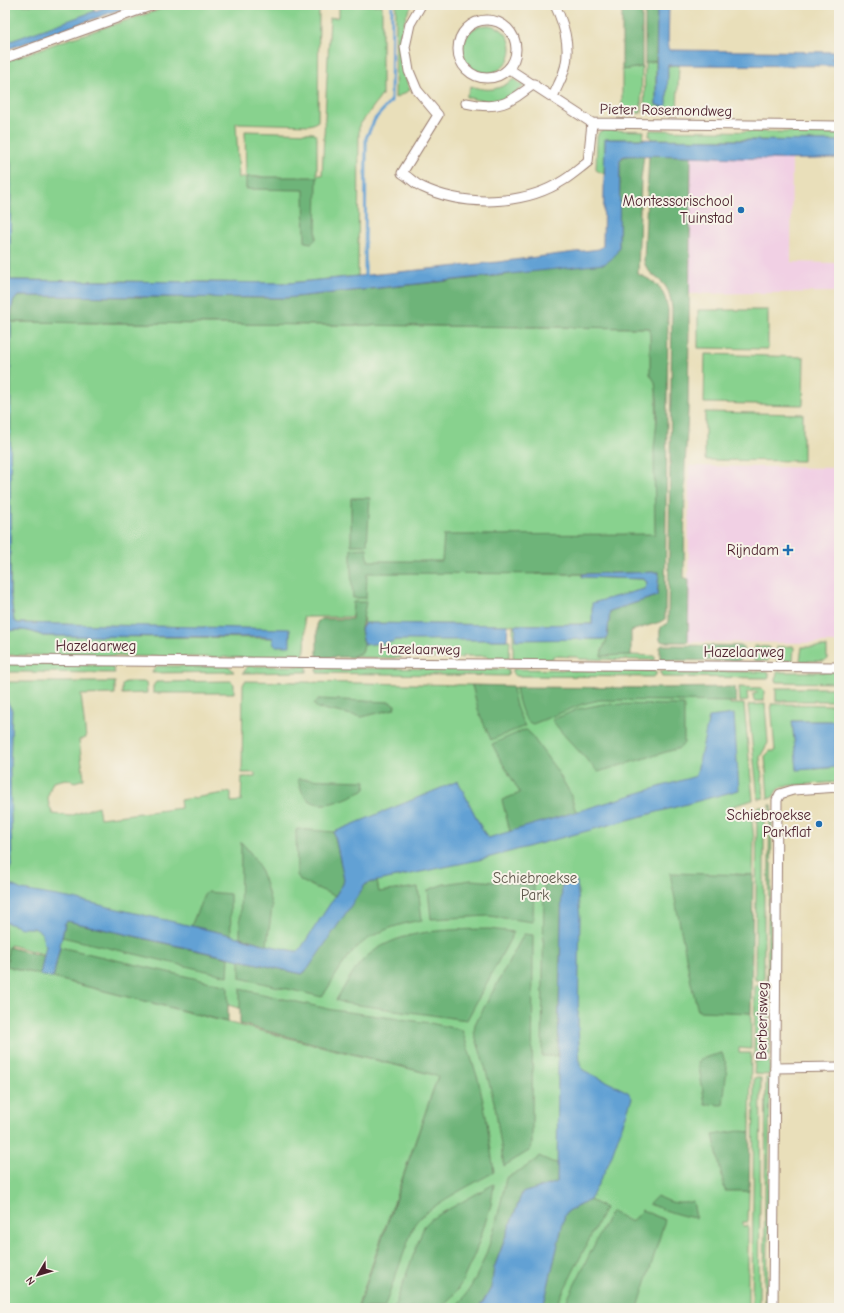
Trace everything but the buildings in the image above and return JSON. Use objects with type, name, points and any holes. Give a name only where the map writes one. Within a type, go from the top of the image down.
[{"type":"street","points":[[5,58],[154,5]]},
{"type":"street","points":[[421,5],[410,24],[405,47],[409,71],[417,90],[438,115],[402,173],[422,187],[454,198],[486,202],[517,199],[542,191],[563,181],[588,162],[592,123]]},
{"type":"street","points":[[553,97],[564,73],[567,52],[565,28],[555,5]]},
{"type":"street","points":[[485,20],[493,21],[509,30],[514,39],[516,49],[514,60],[509,69],[503,74],[487,78],[478,77],[471,73],[464,66],[459,54],[460,40],[464,32],[474,24],[485,20]]},
{"type":"street","name":"Pieter Rosemondweg","points":[[509,69],[592,123],[839,126]]},
{"type":"street","points":[[466,102],[480,106],[499,105],[513,100],[534,84]]},
{"type":"street","name":"Hazelaarweg","points":[[5,660],[834,667]]},
{"type":"street","name":"Berberisweg","points":[[773,1308],[777,800],[780,794],[793,790],[839,787]]},
{"type":"street","points":[[775,1068],[839,1067]]},
{"type":"shaded area","name":"Montessorischool Tuinstad","points":[[691,156],[792,159],[791,262],[837,263],[836,292],[689,294]]},
{"type":"shaded area","points":[[689,466],[839,468],[839,643],[688,642]]},
{"type":"green space","points":[[5,5],[94,5],[95,15],[5,50]]},
{"type":"green space","points":[[174,5],[319,5],[318,121],[309,125],[236,123],[239,178],[263,177],[246,177],[245,131],[314,133],[317,137],[317,175],[322,175],[330,18],[339,17],[339,5],[382,5],[382,95],[359,126],[358,276],[289,283],[10,280],[11,164],[9,157],[5,153],[5,62],[57,43]]},
{"type":"green space","points":[[396,5],[412,5],[403,26],[400,47],[403,68],[410,90],[395,98]]},
{"type":"green space","points":[[622,5],[642,5],[642,67],[622,70]]},
{"type":"green space","points":[[645,5],[657,5],[656,61],[645,63]]},
{"type":"green space","points":[[482,25],[492,25],[504,32],[511,44],[511,54],[504,66],[492,73],[482,73],[474,69],[467,62],[463,54],[463,44],[467,36],[474,29]]},
{"type":"green space","points":[[656,61],[656,105],[662,107],[668,76],[667,66],[679,65],[677,110],[669,109],[669,113],[644,113],[645,63]]},
{"type":"green space","points":[[642,67],[641,113],[622,113],[622,70]]},
{"type":"green space","points":[[514,79],[524,86],[503,99],[496,101],[483,101],[466,97],[471,86],[483,89],[494,89],[503,86]]},
{"type":"green space","points":[[604,130],[644,131],[643,139],[605,139],[604,174],[596,170],[597,137],[599,132]]},
{"type":"green space","points":[[650,130],[839,133],[839,141],[651,139],[651,136],[649,136]]},
{"type":"green space","points":[[644,155],[641,179],[638,274],[651,280],[659,287],[664,296],[668,310],[665,619],[631,631],[631,655],[601,656],[607,639],[610,611],[657,596],[659,572],[582,574],[367,573],[366,598],[353,598],[351,549],[367,548],[368,561],[442,561],[444,535],[655,534],[654,448],[657,421],[657,399],[655,382],[650,374],[650,328],[11,322],[13,302],[18,296],[286,298],[505,275],[619,247],[620,161],[622,158],[627,156]]},
{"type":"green space","points":[[649,155],[691,156],[688,411],[685,467],[684,578],[689,579],[688,642],[663,642],[660,640],[660,629],[668,623],[672,309],[671,300],[666,287],[648,270],[644,261]]},
{"type":"green space","points":[[246,177],[317,177],[316,239],[312,243],[305,242],[304,190],[246,189]]},
{"type":"green space","points":[[698,310],[768,310],[768,349],[698,348]]},
{"type":"green space","points":[[11,322],[656,328],[657,567],[536,574],[582,574],[582,577],[643,579],[647,582],[644,589],[593,603],[592,624],[516,625],[515,639],[607,639],[601,656],[655,656],[655,660],[579,659],[578,657],[553,656],[553,659],[513,659],[513,625],[365,623],[363,626],[364,617],[303,617],[305,650],[302,655],[295,658],[5,655],[5,632],[15,630],[34,632],[43,636],[290,638],[290,630],[18,623],[14,621],[10,591]]},
{"type":"green space","points":[[705,354],[804,357],[803,405],[704,403]]},
{"type":"green space","points":[[705,412],[803,414],[803,461],[705,460]]},
{"type":"green space","points":[[351,498],[370,498],[367,545],[351,545]]},
{"type":"green space","points":[[353,602],[366,602],[361,629],[364,645],[362,652],[351,657],[317,657],[317,622],[321,619],[352,619]]},
{"type":"green space","points":[[395,640],[510,640],[509,659],[488,659],[487,656],[426,658],[426,655],[401,655],[401,658],[351,657],[362,652],[364,645]]},
{"type":"green space","points":[[662,645],[743,646],[744,656],[739,661],[660,660],[660,647]]},
{"type":"green space","points":[[754,646],[769,647],[768,661],[755,661],[753,659]]},
{"type":"green space","points":[[793,646],[793,660],[777,661],[777,647]]},
{"type":"green space","points":[[802,647],[827,647],[827,659],[824,661],[802,661],[800,660]]},
{"type":"green space","points":[[5,663],[109,665],[113,668],[115,673],[5,672]]},
{"type":"green space","points":[[157,666],[229,666],[234,672],[152,673]]},
{"type":"green space","points":[[248,666],[307,666],[307,672],[243,673]]},
{"type":"green space","points":[[317,668],[509,669],[508,676],[317,673]]},
{"type":"green space","points":[[513,669],[656,671],[656,675],[653,677],[515,676],[513,674]]},
{"type":"green space","points":[[660,671],[769,672],[769,678],[662,677]]},
{"type":"green space","points":[[777,672],[839,672],[839,683],[776,682]]},
{"type":"green space","points":[[231,681],[234,684],[234,693],[153,693],[153,686],[156,682]]},
{"type":"green space","name":"Schiebroekse Park","points":[[245,681],[472,685],[472,687],[730,690],[730,704],[744,704],[753,800],[733,806],[733,817],[751,812],[754,839],[753,875],[735,874],[738,1012],[751,1013],[751,1049],[739,1048],[739,1053],[751,1053],[750,1132],[741,1132],[743,1191],[749,1191],[748,1222],[743,1222],[743,1226],[748,1226],[748,1308],[359,1308],[446,1065],[10,945],[10,967],[438,1076],[357,1308],[5,1308],[5,682],[115,682],[115,694],[81,695],[86,738],[79,740],[84,779],[75,782],[66,779],[53,782],[48,798],[53,814],[70,816],[98,806],[100,818],[181,808],[180,800],[231,792],[231,802],[241,801],[242,777],[255,777],[255,773],[242,773],[243,685]]},
{"type":"green space","points":[[125,682],[146,682],[147,693],[122,694],[122,685]]},
{"type":"green space","points":[[472,685],[513,686],[516,707],[525,726],[491,740],[479,713]]},
{"type":"green space","points":[[516,687],[735,687],[736,702],[600,700],[583,704],[533,724],[526,719],[523,714]]},
{"type":"green space","points":[[739,687],[762,688],[764,691],[764,701],[754,701],[753,694],[757,693],[756,691],[747,692],[748,701],[740,702]]},
{"type":"green space","points":[[776,688],[839,688],[839,701],[776,701]]},
{"type":"green space","points":[[318,699],[390,702],[395,705],[394,709],[362,717],[317,708],[314,704]]},
{"type":"green space","points":[[603,704],[684,705],[684,743],[680,748],[598,772],[552,720],[578,709]]},
{"type":"green space","points":[[765,704],[768,743],[760,757],[764,798],[758,799],[748,705]]},
{"type":"green space","points":[[771,704],[839,705],[839,721],[792,721],[814,769],[839,767],[839,782],[783,786],[777,790],[773,797],[768,799],[765,756],[770,751],[775,751]]},
{"type":"green space","points":[[524,730],[529,732],[558,772],[570,793],[576,812],[510,832],[502,800],[520,793],[492,744]]},
{"type":"green space","points":[[298,779],[366,781],[365,789],[363,791],[334,803],[324,804],[315,803],[308,799],[302,791]]},
{"type":"green space","points":[[770,805],[772,805],[770,981],[767,981]]},
{"type":"green space","points":[[757,807],[764,807],[764,980],[755,980]]},
{"type":"green space","points":[[297,829],[334,832],[344,879],[343,884],[335,896],[301,881],[297,875]]},
{"type":"green space","points":[[241,842],[257,863],[271,903],[272,907],[267,945],[240,937]]},
{"type":"green space","points":[[670,873],[753,875],[751,1013],[698,1011],[691,983]]},
{"type":"green space","points":[[562,879],[558,1056],[542,1056],[544,886],[545,881]]},
{"type":"green space","points":[[471,880],[534,885],[533,922],[489,916],[431,919],[428,890],[444,884]]},
{"type":"green space","points":[[377,881],[379,892],[418,887],[422,920],[402,924],[372,936],[364,942],[349,956],[322,997],[240,978],[240,960],[302,974],[305,972],[365,885]]},
{"type":"green space","points":[[207,892],[230,894],[231,935],[191,926],[204,895]]},
{"type":"green space","points":[[67,921],[229,958],[228,976],[62,937],[65,923]]},
{"type":"green space","points":[[489,929],[514,932],[467,1020],[344,1003],[336,1000],[357,966],[374,951],[389,943],[404,937],[421,933]]},
{"type":"green space","points":[[524,934],[533,935],[532,1144],[529,1151],[504,1166],[495,1106],[474,1032],[475,1024]]},
{"type":"green space","points":[[8,947],[44,956],[40,975],[7,966]]},
{"type":"green space","points":[[60,947],[228,986],[228,1022],[53,978]]},
{"type":"green space","points":[[755,985],[763,985],[761,1055],[754,1056]]},
{"type":"green space","points":[[768,985],[771,985],[770,1056],[767,1056]]},
{"type":"green space","points":[[240,989],[333,1010],[430,1023],[462,1030],[478,1079],[486,1115],[494,1172],[428,1211],[414,1225],[384,1308],[358,1308],[438,1076],[240,1024]]},
{"type":"green space","points":[[722,1053],[727,1067],[723,1105],[705,1104],[698,1061]]},
{"type":"green space","points":[[755,1061],[770,1061],[769,1075],[754,1074]]},
{"type":"green space","points":[[754,1078],[761,1078],[759,1308],[752,1308]]},
{"type":"green space","points":[[766,1078],[770,1078],[767,1308],[764,1308]]},
{"type":"green space","points":[[739,1131],[750,1132],[749,1191],[725,1191],[713,1135]]},
{"type":"green space","points":[[539,1156],[558,1163],[557,1183],[522,1193],[494,1268],[491,1288],[478,1308],[462,1308],[458,1304],[475,1278],[489,1245],[495,1227],[506,1178],[533,1163]]},
{"type":"green space","points":[[494,1184],[491,1205],[476,1251],[456,1292],[441,1308],[394,1308],[424,1226],[431,1219]]},
{"type":"green space","points":[[657,1196],[675,1203],[693,1201],[696,1218],[666,1211],[649,1204]]},
{"type":"green space","points":[[590,1200],[605,1208],[555,1308],[543,1308],[565,1214]]},
{"type":"green space","points":[[642,1210],[665,1220],[638,1308],[579,1308],[566,1302],[611,1211],[631,1222]]},
{"type":"water","points":[[112,5],[133,5],[5,50],[5,43]]},
{"type":"water","points":[[657,5],[669,5],[669,50],[839,52],[839,58],[831,59],[839,60],[839,66],[668,65],[667,105],[665,107],[656,105]]},
{"type":"water","points":[[605,139],[839,141],[839,158],[759,159],[652,155],[622,157],[620,161],[619,247],[614,257],[604,264],[286,298],[18,296],[13,302],[11,313],[10,591],[14,621],[18,623],[290,629],[290,646],[275,646],[273,643],[273,638],[264,637],[43,636],[24,630],[5,632],[5,153],[9,157],[11,164],[10,280],[289,283],[498,262],[599,249],[603,246]]},
{"type":"water","points":[[659,572],[657,596],[610,611],[607,639],[515,640],[516,625],[592,624],[592,603],[644,589],[647,582],[643,579],[582,577],[582,574]]},
{"type":"water","points":[[365,623],[508,625],[507,640],[395,640],[392,642],[364,645],[361,629]]},
{"type":"water","points":[[5,697],[12,710],[10,770],[12,863],[8,876],[9,884],[22,890],[74,899],[295,951],[299,951],[343,884],[344,879],[334,832],[458,781],[488,838],[696,776],[709,717],[734,714],[739,790],[483,859],[368,883],[365,885],[308,969],[302,974],[67,921],[65,923],[53,978],[40,975],[46,945],[44,944],[42,933],[34,928],[21,928],[5,922]]},
{"type":"water","points":[[792,721],[839,721],[839,767],[797,770]]},
{"type":"water","points":[[562,879],[577,882],[580,918],[578,1023],[580,1065],[583,1070],[628,1092],[632,1098],[609,1163],[590,1200],[565,1214],[543,1308],[510,1308],[503,1305],[499,1308],[478,1308],[491,1288],[494,1268],[522,1193],[557,1182]]},
{"type":"waterway","points":[[365,275],[366,138],[375,119],[391,101],[392,5]]},
{"type":"place","name":"Montessorischool Tuinstad","points":[[741,210]]},
{"type":"place","name":"Rijndam","points":[[788,550]]},
{"type":"place","name":"Schiebroekse Parkflat","points":[[819,824]]}]
